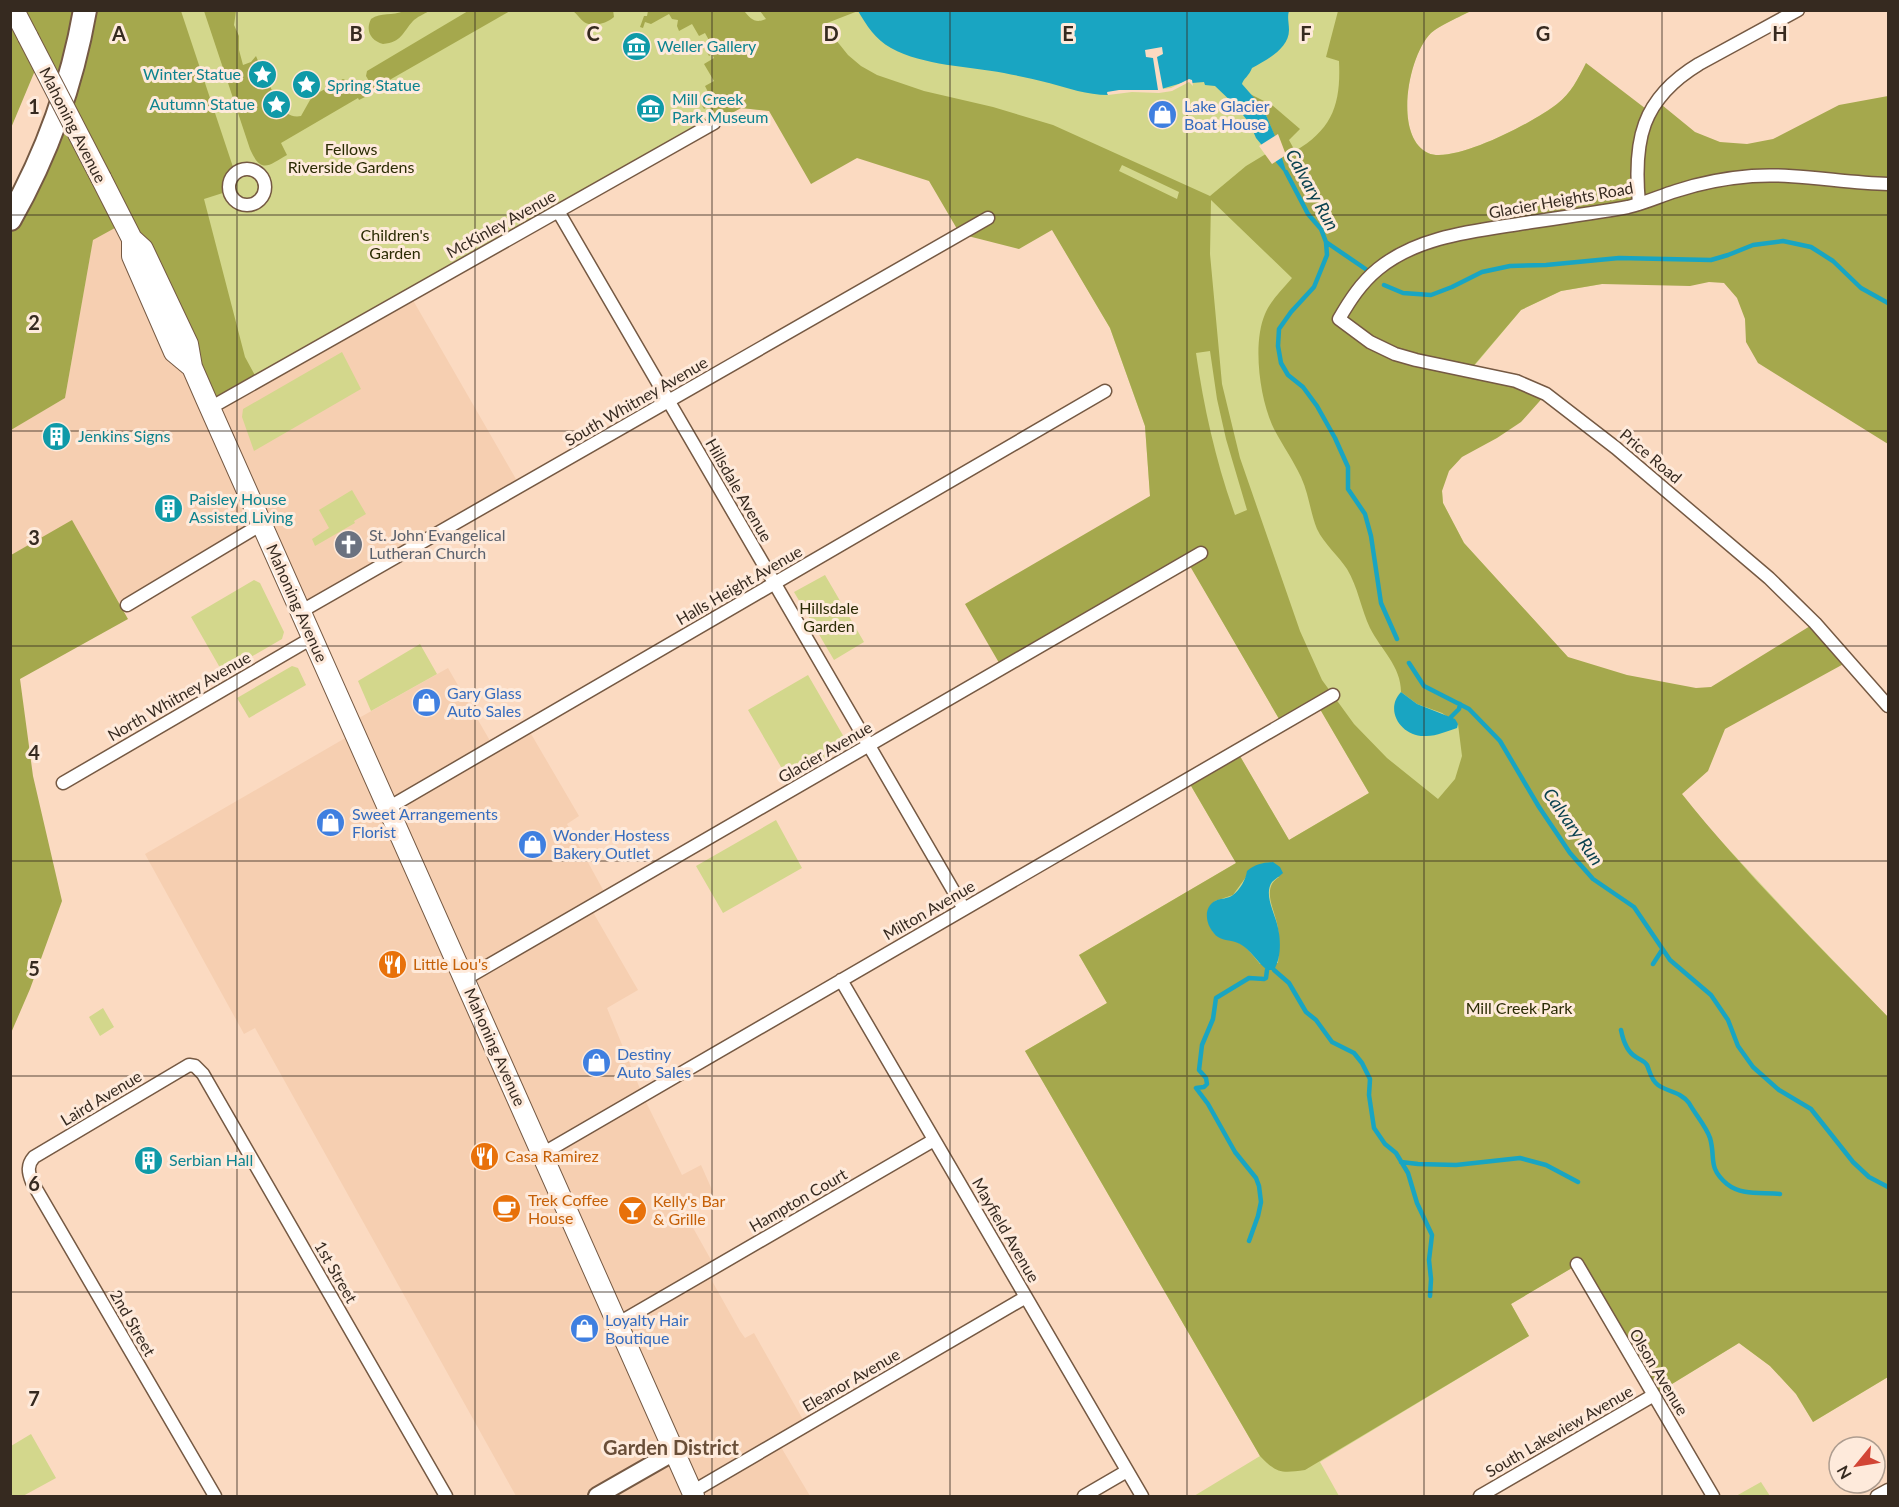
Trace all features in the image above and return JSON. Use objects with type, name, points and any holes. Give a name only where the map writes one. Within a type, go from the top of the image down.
[{"type":"highway","points":[[10,219],[47,144],[64,100],[79,49],[85,10]]},
{"type":"main road","name":"Mahoning Avenue","points":[[14,10],[132,239],[143,249],[188,344],[192,367],[210,408],[693,1494]]},
{"type":"street","points":[[1639,204],[1637,158],[1642,132],[1657,101],[1666,89],[1699,64],[1798,10]]},
{"type":"street","name":"McKinley Avenue","points":[[210,408],[714,123]]},
{"type":"street","name":"Glacier Heights Road","points":[[1339,319],[1355,292],[1379,268],[1402,254],[1431,241],[1491,228],[1639,204],[1696,185],[1752,176],[1787,176],[1888,184]]},
{"type":"street","name":"Hillsdale Avenue","points":[[558,211],[964,909]]},
{"type":"street","name":"South Whitney Avenue","points":[[300,612],[988,218]]},
{"type":"street","name":"Price Road","points":[[1339,319],[1370,342],[1395,354],[1516,381],[1546,394],[1616,448],[1769,578],[1815,623],[1888,705]]},
{"type":"street","name":"Halls Height Avenue","points":[[388,807],[1105,391]]},
{"type":"street","points":[[127,605],[262,524]]},
{"type":"street","name":"Glacier Avenue","points":[[465,979],[1201,553]]},
{"type":"street","name":"North Whitney Avenue","points":[[63,783],[312,638]]},
{"type":"street","name":"Milton Avenue","points":[[542,1154],[1332,695]]},
{"type":"street","name":"Mayfield Avenue","points":[[841,980],[1142,1497]]},
{"type":"street","name":"Laird Avenue","points":[[29,1165],[34,1157],[189,1065],[195,1066]]},
{"type":"street","name":"1st Street","points":[[195,1066],[203,1074],[446,1497]]},
{"type":"street","name":"Hampton Court","points":[[617,1324],[934,1140]]},
{"type":"street","name":"2nd Street","points":[[29,1165],[28,1171],[32,1182],[214,1497]]},
{"type":"street","name":"Olson Avenue","points":[[1577,1264],[1713,1497]]},
{"type":"street","name":"Eleanor Avenue","points":[[693,1494],[1026,1297]]},
{"type":"street","name":"South Lakeview Avenue","points":[[1480,1497],[1654,1395]]},
{"type":"street","points":[[597,1497],[674,1452]]},
{"type":"street","points":[[1084,1497],[1127,1471]]},
{"type":"street","points":[[1877,1497],[1888,1490]]},
{"type":"shaded area","points":[[124,223],[410,295],[520,486],[300,612],[262,524],[122,608],[72,521],[11,555],[10,430],[65,398],[93,239]]},
{"type":"shaded area","points":[[448,668],[493,746],[527,727],[579,816],[567,824],[607,897],[590,907],[638,990],[607,1008],[643,1096],[682,1175],[701,1165],[713,1192],[683,1210],[715,1267],[707,1272],[740,1331],[745,1338],[754,1333],[806,1425],[778,1442],[810,1496],[516,1496],[255,1028],[244,1034],[145,854],[354,733],[350,723]]},
{"type":"green space","points":[[613,10],[614,17],[596,25],[584,22],[573,11]]},
{"type":"green space","name":"Mill Creek Park","points":[[10,11],[1471,11],[1431,33],[1416,59],[1411,76],[1408,95],[1410,130],[1417,144],[1428,153],[1440,155],[1474,147],[1532,121],[1566,95],[1586,63],[1652,284],[1602,284],[1561,291],[1521,310],[1470,371],[1440,464],[1443,503],[1464,543],[1594,686],[1710,829],[1888,1017],[1888,1377],[1813,1422],[1796,1394],[1770,1366],[1739,1343],[1654,1395],[1577,1265],[1511,1304],[1529,1336],[1320,1462],[1339,1496],[1194,1496],[1260,1456],[1025,1051],[1107,1003],[1079,955],[1236,863],[1187,779],[1237,751],[1289,840],[1369,793],[1317,704],[1282,724],[1150,496],[1145,426],[1110,328],[1052,229],[802,114],[741,108],[210,408]]},
{"type":"green space","points":[[11,11],[181,11],[235,173],[229,184],[229,191],[204,199],[245,357],[258,381],[210,408],[124,223],[93,240],[65,398],[11,430],[11,219],[63,104],[39,61],[11,128]]},
{"type":"green space","points":[[204,11],[236,11],[234,25],[239,36],[239,50],[243,65],[251,62],[256,56],[276,99],[289,114],[301,116],[316,94],[343,79],[358,86],[365,97],[359,100],[358,98],[281,143],[287,155],[270,165],[262,165],[250,149]]},
{"type":"green space","points":[[404,11],[429,11],[415,20],[394,41],[383,44],[372,38],[369,31],[371,19]]},
{"type":"green space","points":[[468,11],[510,11],[379,86],[380,88],[375,91],[366,76],[367,71]]},
{"type":"green space","name":"Mill Creek Park","points":[[648,11],[744,11],[751,18],[759,21],[766,19],[760,11],[858,11],[827,23],[836,40],[848,55],[877,75],[924,91],[993,107],[1053,125],[1210,196],[1246,166],[1279,146],[1263,108],[1250,94],[1272,105],[1300,129],[1289,140],[1295,151],[1308,143],[1326,124],[1332,114],[1338,90],[1339,61],[1326,57],[1338,11],[1471,11],[1431,33],[1416,59],[1411,77],[1408,95],[1410,130],[1417,144],[1428,153],[1440,155],[1474,147],[1532,121],[1566,95],[1586,63],[1650,112],[1657,101],[1695,132],[1720,142],[1747,144],[1773,139],[1839,105],[1888,96],[1888,444],[1758,363],[1746,342],[1745,319],[1737,298],[1724,283],[1709,282],[1690,286],[1602,284],[1561,291],[1521,310],[1470,370],[1546,394],[1521,422],[1462,457],[1449,471],[1442,491],[1443,503],[1464,543],[1568,657],[1627,675],[1696,688],[1711,687],[1815,623],[1849,661],[1725,729],[1708,771],[1682,794],[1756,880],[1888,1017],[1888,1377],[1813,1422],[1796,1394],[1770,1366],[1739,1343],[1654,1395],[1577,1265],[1511,1304],[1529,1336],[1305,1470],[1280,1471],[1260,1456],[1025,1051],[1107,1003],[1079,955],[1236,863],[1187,779],[1237,751],[1289,840],[1369,793],[1317,704],[1282,724],[1187,561],[1002,668],[965,604],[1150,496],[1145,426],[1110,328],[1052,230],[1019,249],[960,234],[929,181],[857,158],[811,184],[769,111],[741,108],[717,121],[709,106],[704,109],[699,100],[709,94],[705,86],[714,81],[704,64],[714,58],[712,54],[709,56],[705,48],[711,44],[705,33],[699,36],[692,24],[679,31],[678,20],[672,19],[669,14],[651,24],[645,22],[643,28],[640,27],[644,16],[647,16]],"holes":[[[1122,165],[1179,192],[1177,199],[1119,171]],[[1211,200],[1292,278],[1270,304],[1261,326],[1258,356],[1265,403],[1274,429],[1304,483],[1317,529],[1351,576],[1370,628],[1398,674],[1401,692],[1417,704],[1442,713],[1458,724],[1462,756],[1455,779],[1438,799],[1387,758],[1354,724],[1322,680],[1300,631],[1240,458],[1222,384],[1210,254]],[[1210,351],[1226,439],[1247,510],[1235,515],[1211,435],[1196,353]],[[1246,877],[1279,877],[1273,882],[1270,894],[1279,933],[1278,963],[1260,964],[1244,946],[1220,937],[1212,930],[1207,913],[1215,901],[1233,895]]]},
{"type":"green space","points":[[342,352],[361,389],[254,451],[242,417],[243,409]]},
{"type":"green space","points":[[352,490],[366,514],[315,546],[312,539],[329,528],[319,510]]},
{"type":"green space","points":[[72,520],[128,619],[20,679],[33,776],[62,901],[30,989],[11,1033],[11,555]]},
{"type":"green space","name":"Hillsdale Garden","points":[[825,575],[864,642],[834,660],[794,592]]},
{"type":"green space","points":[[254,580],[260,583],[284,632],[282,639],[223,673],[191,617]]},
{"type":"green space","points":[[420,644],[437,674],[371,711],[358,681]]},
{"type":"green space","points":[[292,666],[298,668],[306,685],[249,718],[237,698]]},
{"type":"green space","points":[[808,675],[848,744],[788,779],[748,710]]},
{"type":"green space","points":[[776,820],[802,868],[723,913],[696,866]]},
{"type":"green space","points":[[103,1008],[114,1027],[100,1036],[89,1017]]},
{"type":"green space","points":[[31,1434],[56,1478],[23,1496],[11,1496],[11,1446]]},
{"type":"green space","points":[[1761,1482],[1770,1496],[1736,1496]]},
{"type":"water","points":[[858,11],[1289,11],[1289,30],[1285,43],[1276,53],[1252,68],[1242,84],[1263,108],[1288,177],[1256,138],[1250,124],[1236,106],[1215,86],[1205,85],[1204,82],[1192,83],[1192,80],[1158,90],[1100,95],[1004,73],[932,62],[904,54],[880,41]]},
{"type":"water","points":[[1401,692],[1417,704],[1455,719],[1458,724],[1457,728],[1428,736],[1408,732],[1402,727],[1395,714],[1394,706]]},
{"type":"water","points":[[1273,862],[1280,867],[1283,873],[1272,882],[1269,893],[1279,933],[1280,949],[1274,970],[1267,970],[1244,947],[1220,938],[1214,933],[1207,914],[1215,901],[1236,893],[1247,871],[1259,864]]},
{"type":"pier","points":[[1162,47],[1163,54],[1157,57],[1163,89],[1171,88],[1189,79],[1192,80],[1193,86],[1189,82],[1172,91],[1108,95],[1107,92],[1119,90],[1158,90],[1153,58],[1146,57],[1145,50]]},
{"type":"pier","points":[[1278,134],[1286,155],[1272,164],[1259,146]]},
{"type":"waterway","name":"Calvary Run","points":[[1286,172],[1308,214],[1321,229],[1326,242],[1327,255],[1314,287],[1279,329],[1278,346],[1281,363],[1288,375],[1303,387],[1317,406],[1348,467],[1348,489],[1365,514],[1371,536],[1381,603],[1397,639]]},
{"type":"waterway","points":[[1384,285],[1403,293],[1431,295],[1482,272],[1510,266],[1619,258],[1711,260],[1753,245],[1783,241],[1811,247],[1833,261],[1861,288],[1888,303]]},
{"type":"waterway","points":[[1326,242],[1367,270]]},
{"type":"waterway","name":"Calvary Run","points":[[1409,663],[1424,686],[1469,709],[1500,741],[1539,807],[1570,853],[1593,879],[1634,907],[1670,960],[1711,995],[1728,1020],[1738,1046],[1753,1067],[1779,1090],[1811,1109],[1853,1162],[1869,1177],[1888,1187]]},
{"type":"waterway","points":[[1451,717],[1459,709],[1460,704]]},
{"type":"waterway","points":[[1653,964],[1662,950]]},
{"type":"waterway","points":[[1249,1241],[1261,1202],[1259,1186],[1256,1178],[1235,1152],[1208,1104],[1196,1088],[1207,1084],[1206,1078],[1199,1070],[1202,1045],[1213,1019],[1216,998],[1249,978],[1266,978],[1267,970]]},
{"type":"waterway","points":[[1274,970],[1289,983],[1306,1012],[1316,1020],[1332,1042],[1354,1053],[1370,1079],[1369,1095],[1374,1128],[1385,1144],[1396,1153],[1408,1173],[1417,1203],[1432,1235],[1429,1260],[1430,1296]]},
{"type":"waterway","points":[[1621,1030],[1628,1049],[1646,1063],[1656,1083],[1689,1103],[1708,1134],[1712,1145],[1714,1167],[1721,1178],[1739,1190],[1780,1194]]},
{"type":"waterway","points":[[1401,1162],[1456,1165],[1520,1158],[1546,1165],[1578,1182]]},
{"type":"place","name":"Weller Gallery","points":[[636,46]]},
{"type":"place","name":"Winter Statue","points":[[262,74]]},
{"type":"place","name":"Spring Statue","points":[[306,85]]},
{"type":"place","name":"Autumn Statue","points":[[276,104]]},
{"type":"place","name":"Mill Creek Park Museum","points":[[651,108]]},
{"type":"place","name":"Lake Glacier Boat House","points":[[1163,115]]},
{"type":"place","name":"Jenkins Signs","points":[[57,436]]},
{"type":"place","name":"Paisley House Assisted Living","points":[[168,508]]},
{"type":"place","name":"St. John Evangelical Lutheran Church","points":[[348,544]]},
{"type":"place","name":"Gary Glass Auto Sales","points":[[426,702]]},
{"type":"place","name":"Sweet Arrangements Florist","points":[[331,823]]},
{"type":"place","name":"Wonder Hostess Bakery Outlet","points":[[532,844]]},
{"type":"place","name":"Little Lou's","points":[[392,964]]},
{"type":"place","name":"Destiny Auto Sales","points":[[596,1063]]},
{"type":"place","name":"Casa Ramirez","points":[[484,1156]]},
{"type":"place","name":"Serbian Hall","points":[[148,1160]]},
{"type":"place","name":"Trek Coffee House","points":[[507,1209]]},
{"type":"place","name":"Kelly's Bar & Grille","points":[[632,1210]]},
{"type":"place","name":"Loyalty Hair Boutique","points":[[584,1329]]},
{"type":"district","name":"Garden District","points":[[671,1448]]},
{"type":"park label","name":"Fellows Riverside Gardens","points":[[351,158]]},
{"type":"park label","name":"Children's Garden","points":[[395,244]]}]
